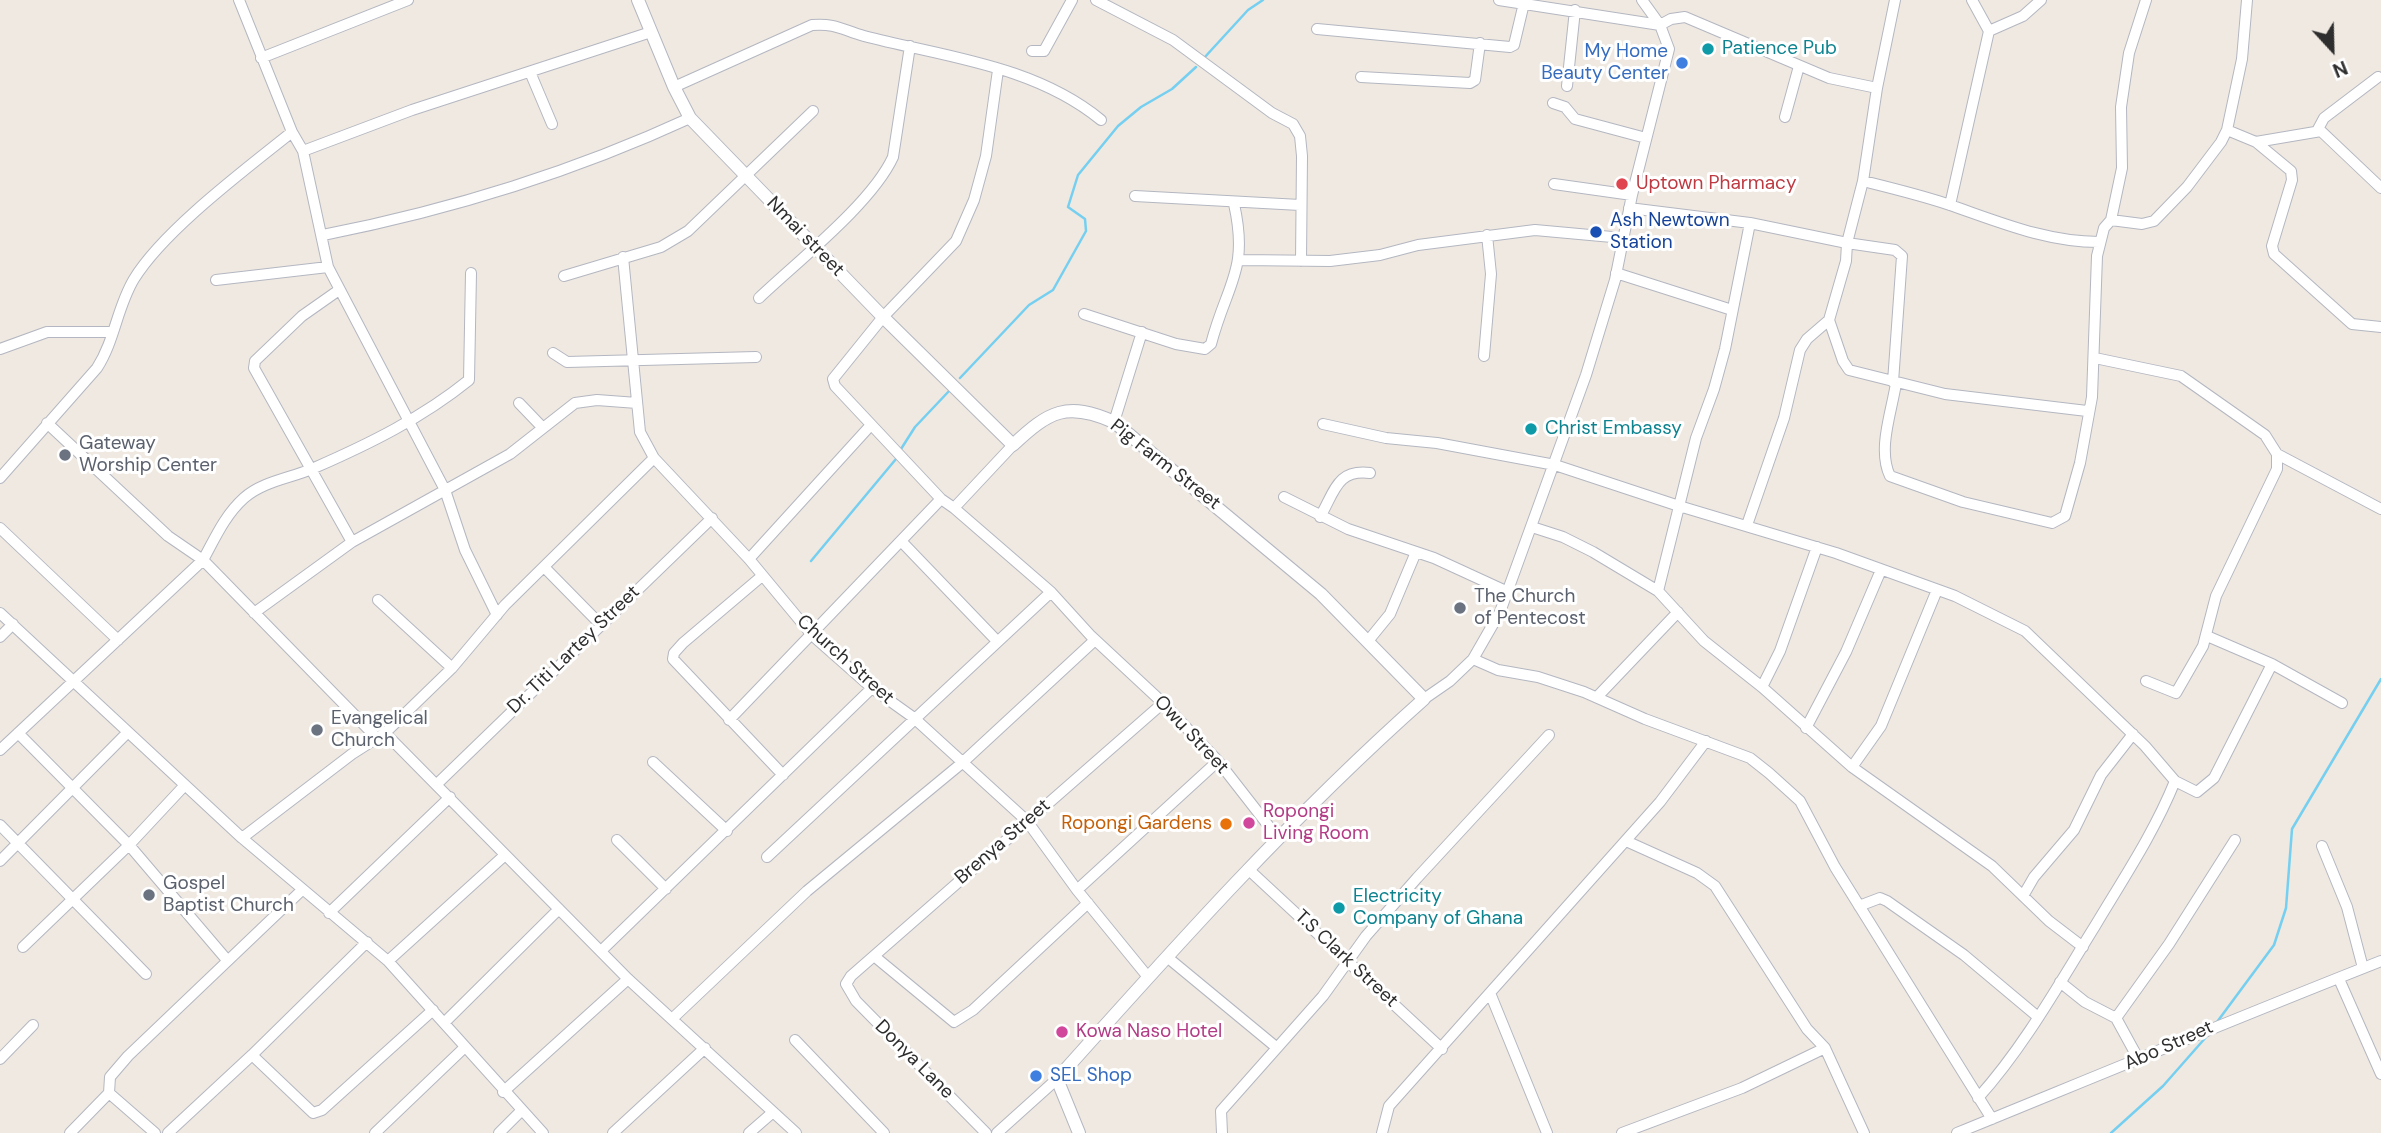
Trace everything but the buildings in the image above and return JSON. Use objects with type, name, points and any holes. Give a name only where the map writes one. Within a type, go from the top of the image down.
[{"type":"street","points":[[239,0],[292,132],[303,151],[328,267],[445,490],[465,550],[497,615]]},
{"type":"street","points":[[261,58],[408,0]]},
{"type":"street","name":"Nmai street","points":[[638,0],[674,87],[690,118],[883,317],[1013,445]]},
{"type":"street","points":[[1032,51],[1044,51],[1072,0]]},
{"type":"street","points":[[1096,0],[1173,40],[1272,113],[1293,124],[1300,136],[1302,156],[1301,261]]},
{"type":"street","points":[[1499,0],[1660,25],[1671,19],[1685,17],[1829,78],[1877,88]]},
{"type":"street","points":[[997,1133],[1057,1079],[1248,869],[1354,761],[1473,659],[1508,592],[1555,465],[1616,273],[1632,195],[1669,49],[1660,25],[1642,0]]},
{"type":"street","points":[[1747,525],[1784,418],[1801,350],[1807,339],[1829,320],[1846,261],[1847,243],[1863,181],[1877,88],[1895,0]]},
{"type":"street","points":[[1989,31],[2023,16],[2041,0]]},
{"type":"street","points":[[1629,208],[1750,223],[1895,250],[1902,256],[1894,382],[1884,445],[1886,468],[1890,476],[1963,502],[2052,523],[2065,516],[2080,463],[2087,411],[2092,397],[2099,242],[2106,224],[2111,220],[2122,168],[2121,107],[2129,53],[2146,0]]},
{"type":"street","points":[[2111,220],[2142,224],[2162,215],[2206,165],[2227,130],[2242,60],[2247,0]]},
{"type":"street","points":[[1950,205],[1989,31],[1974,1]]},
{"type":"street","points":[[1317,29],[1514,45],[1524,3]]},
{"type":"street","points":[[1567,86],[1575,10]]},
{"type":"street","points":[[674,87],[812,25],[832,23],[862,35],[1047,85],[1076,100],[1101,120]]},
{"type":"street","points":[[303,151],[412,110],[651,32]]},
{"type":"street","points":[[1361,77],[1473,82],[1480,43]]},
{"type":"street","points":[[759,299],[885,174],[893,157],[910,46]]},
{"type":"street","points":[[1785,117],[1799,66]]},
{"type":"street","points":[[673,1018],[807,891],[962,763],[1096,640],[1051,592],[941,499],[870,426],[835,386],[833,379],[883,317],[956,241],[974,200],[986,156],[998,70]]},
{"type":"street","points":[[530,72],[552,124]]},
{"type":"street","points":[[2317,131],[2324,118],[2378,78]]},
{"type":"street","points":[[1553,103],[1565,107],[1574,119],[1646,138]]},
{"type":"street","points":[[564,276],[661,247],[688,231],[813,111]]},
{"type":"street","points":[[323,235],[414,217],[538,180],[690,118]]},
{"type":"street","points":[[2227,130],[2256,142],[2287,166],[2292,180],[2272,246],[2274,254],[2352,324],[2381,327]]},
{"type":"street","points":[[2256,142],[2317,131],[2331,138],[2381,188]]},
{"type":"street","points":[[0,478],[47,423],[86,384],[108,351],[121,302],[136,276],[169,238],[243,171],[292,132]]},
{"type":"street","points":[[1863,181],[1950,205],[1992,222],[2049,237],[2099,242]]},
{"type":"street","points":[[1554,184],[1632,195]]},
{"type":"street","points":[[1135,196],[1234,204],[1300,205]]},
{"type":"street","points":[[1084,314],[1196,349],[1205,349],[1211,344],[1240,260],[1240,231],[1234,204]]},
{"type":"street","points":[[1658,591],[1696,438],[1714,389],[1750,223]]},
{"type":"street","points":[[1240,260],[1301,261],[1380,256],[1418,245],[1535,230],[1623,238]]},
{"type":"street","points":[[1484,356],[1490,284],[1486,235]]},
{"type":"street","name":"Church Street","points":[[623,257],[640,432],[654,458],[750,559],[813,635],[872,688],[914,718],[1027,821],[1077,890],[1148,977]]},
{"type":"street","points":[[216,280],[328,267]]},
{"type":"street","points":[[0,750],[203,560],[223,522],[245,497],[258,488],[310,470],[410,422],[469,380],[471,273]]},
{"type":"street","points":[[1616,273],[1732,310]]},
{"type":"street","points":[[339,290],[302,316],[255,361],[256,376],[352,542]]},
{"type":"street","points":[[1829,320],[1849,370],[1945,394],[2087,411]]},
{"type":"street","points":[[0,349],[47,332],[113,332]]},
{"type":"street","points":[[1114,422],[1142,332]]},
{"type":"street","points":[[553,353],[567,362],[756,357]]},
{"type":"street","points":[[2095,358],[2181,376],[2265,435],[2277,454],[2381,509]]},
{"type":"street","points":[[254,613],[352,542],[510,454],[556,415],[581,401],[637,404]]},
{"type":"street","points":[[519,403],[543,428]]},
{"type":"street","name":"Pig Farm Street","points":[[954,508],[1036,423],[1055,413],[1074,409],[1090,412],[1114,422],[1279,557],[1368,641],[1424,699]]},
{"type":"street","points":[[47,423],[168,536],[203,560],[381,735],[438,784],[628,979],[796,1133]]},
{"type":"street","points":[[1323,424],[1387,438],[1437,443],[1555,465],[1817,547],[1988,611],[2025,631],[2133,734],[2175,781],[2197,792],[2214,778],[2272,664]]},
{"type":"street","points":[[750,559],[870,426]]},
{"type":"street","points":[[2146,681],[2176,693],[2207,636],[2216,596],[2277,469],[2277,454]]},
{"type":"street","points":[[242,838],[381,735],[452,668],[497,615],[654,458]]},
{"type":"street","points":[[1321,517],[1346,474],[1354,471],[1370,472]]},
{"type":"street","points":[[1284,498],[1321,517],[1416,552],[1508,592]]},
{"type":"street","points":[[729,720],[941,499]]},
{"type":"street","name":"Dr. Titi Lartey Street","points":[[438,784],[712,518]]},
{"type":"street","points":[[1532,527],[1563,537],[1593,552],[1658,591],[1704,641],[1762,687],[1852,767],[1992,866],[2049,922],[2083,947]]},
{"type":"street","points":[[0,528],[118,640]]},
{"type":"street","points":[[901,541],[997,641]]},
{"type":"street","points":[[1762,687],[1780,651],[1817,547]]},
{"type":"street","points":[[1368,641],[1390,614],[1416,552]]},
{"type":"street","points":[[544,567],[601,625]]},
{"type":"street","points":[[1806,728],[1846,652],[1881,570]]},
{"type":"street","points":[[762,576],[674,653],[678,667],[783,775]]},
{"type":"street","points":[[1852,767],[1886,715],[1937,590]]},
{"type":"street","points":[[766,858],[1051,592]]},
{"type":"street","points":[[378,600],[452,668]]},
{"type":"street","points":[[1597,697],[1678,612]]},
{"type":"street","points":[[0,613],[242,838],[388,961],[503,1092],[543,1133]]},
{"type":"street","points":[[0,637],[13,624]]},
{"type":"street","points":[[2207,636],[2272,664],[2342,703]]},
{"type":"street","name":"Owu Street","points":[[1096,640],[1163,703],[1218,761],[1278,838]]},
{"type":"street","points":[[1473,659],[1498,670],[1538,677],[1597,697],[1645,719],[1749,758],[1800,801],[1859,906],[1992,1119]]},
{"type":"street","points":[[601,951],[872,688]]},
{"type":"street","name":"Brenya Street","points":[[846,984],[874,956],[1163,703]]},
{"type":"street","points":[[0,861],[128,732]]},
{"type":"street","points":[[18,733],[129,845],[227,960]]},
{"type":"street","points":[[2023,896],[2034,877],[2074,830],[2101,775],[2133,734]]},
{"type":"street","points":[[1222,1133],[1221,1111],[1349,964],[1366,936],[1549,735]]},
{"type":"street","points":[[1381,1133],[1389,1106],[1626,841],[1706,741]]},
{"type":"street","points":[[1077,890],[1218,761]]},
{"type":"street","points":[[653,762],[727,831]]},
{"type":"street","points":[[1978,1098],[2038,1017],[2083,947],[2144,845],[2175,781]]},
{"type":"street","points":[[23,947],[129,845],[185,785]]},
{"type":"street","points":[[329,913],[450,797]]},
{"type":"street","points":[[0,825],[146,974]]},
{"type":"street","points":[[2116,1018],[2169,944],[2235,839]]},
{"type":"street","points":[[617,840],[666,889]]},
{"type":"street","points":[[1626,841],[1697,873],[1715,886],[1807,1029],[1825,1048],[1864,1133]]},
{"type":"street","points":[[2322,846],[2350,916],[2363,968]]},
{"type":"street","points":[[388,961],[505,855]]},
{"type":"street","name":"T.S Clark Street","points":[[1248,869],[1442,1049]]},
{"type":"street","points":[[70,1133],[109,1093],[110,1077],[128,1056],[302,890]]},
{"type":"street","points":[[1859,906],[1880,898],[1887,901],[1964,955],[2038,1017]]},
{"type":"street","points":[[874,956],[954,1021],[973,1010],[1088,903]]},
{"type":"street","points":[[444,1023],[559,909]]},
{"type":"street","points":[[168,1133],[252,1055],[366,942]]},
{"type":"street","points":[[1167,957],[1276,1047]]},
{"type":"street","name":"Abo Street","points":[[1957,1133],[2139,1060],[2197,1032],[2381,961]]},
{"type":"street","points":[[503,1092],[628,979]]},
{"type":"street","points":[[2340,979],[2381,1074]]},
{"type":"street","points":[[2060,982],[2085,1002],[2116,1018],[2127,1033],[2139,1060]]},
{"type":"street","name":"Donya Lane","points":[[846,984],[856,1001],[986,1133]]},
{"type":"street","points":[[1490,993],[1547,1133]]},
{"type":"street","points":[[252,1055],[313,1113],[322,1111],[433,1010]]},
{"type":"street","points":[[0,1059],[33,1025]]},
{"type":"street","points":[[795,1040],[884,1133]]},
{"type":"street","points":[[375,1133],[465,1047]]},
{"type":"street","points":[[613,1133],[705,1048]]},
{"type":"street","points":[[1622,1133],[1742,1087],[1825,1048]]},
{"type":"street","points":[[1057,1079],[1079,1133]]},
{"type":"street","points":[[109,1093],[155,1133]]},
{"type":"street","points":[[499,1133],[522,1111]]},
{"type":"street","points":[[749,1133],[772,1112]]},
{"type":"waterway","points":[[1204,58],[1248,10],[1263,0]]},
{"type":"waterway","points":[[960,378],[1029,305],[1053,290],[1086,231],[1085,219],[1068,207],[1078,175],[1118,126],[1141,107],[1172,89],[1196,67]]},
{"type":"waterway","points":[[901,449],[915,427],[950,390]]},
{"type":"waterway","points":[[811,561],[896,459]]},
{"type":"waterway","points":[[2217,1022],[2274,945],[2286,908],[2292,829],[2381,679]]},
{"type":"waterway","points":[[2111,1133],[2163,1086],[2207,1036]]},
{"type":"place","name":"Patience Pub","points":[[1708,49]]},
{"type":"place","name":"My Home Beauty Center","points":[[1682,63]]},
{"type":"place","name":"Uptown Pharmacy","points":[[1622,184]]},
{"type":"place","name":"Ash Newtown Station","points":[[1596,232]]},
{"type":"place","name":"Christ Embassy","points":[[1531,429]]},
{"type":"place","name":"Gateway Worship Center","points":[[65,455]]},
{"type":"place","name":"The Church of Pentecost","points":[[1460,608]]},
{"type":"place","name":"Evangelical Church","points":[[317,730]]},
{"type":"place","name":"Ropongi Living Room","points":[[1249,823]]},
{"type":"place","name":"Ropongi Gardens","points":[[1226,824]]},
{"type":"place","name":"Gospel Baptist Church","points":[[149,895]]},
{"type":"place","name":"Electricity Company of Ghana","points":[[1339,908]]},
{"type":"place","name":"Kowa Naso Hotel","points":[[1062,1032]]},
{"type":"place","name":"SEL Shop","points":[[1036,1076]]}]
